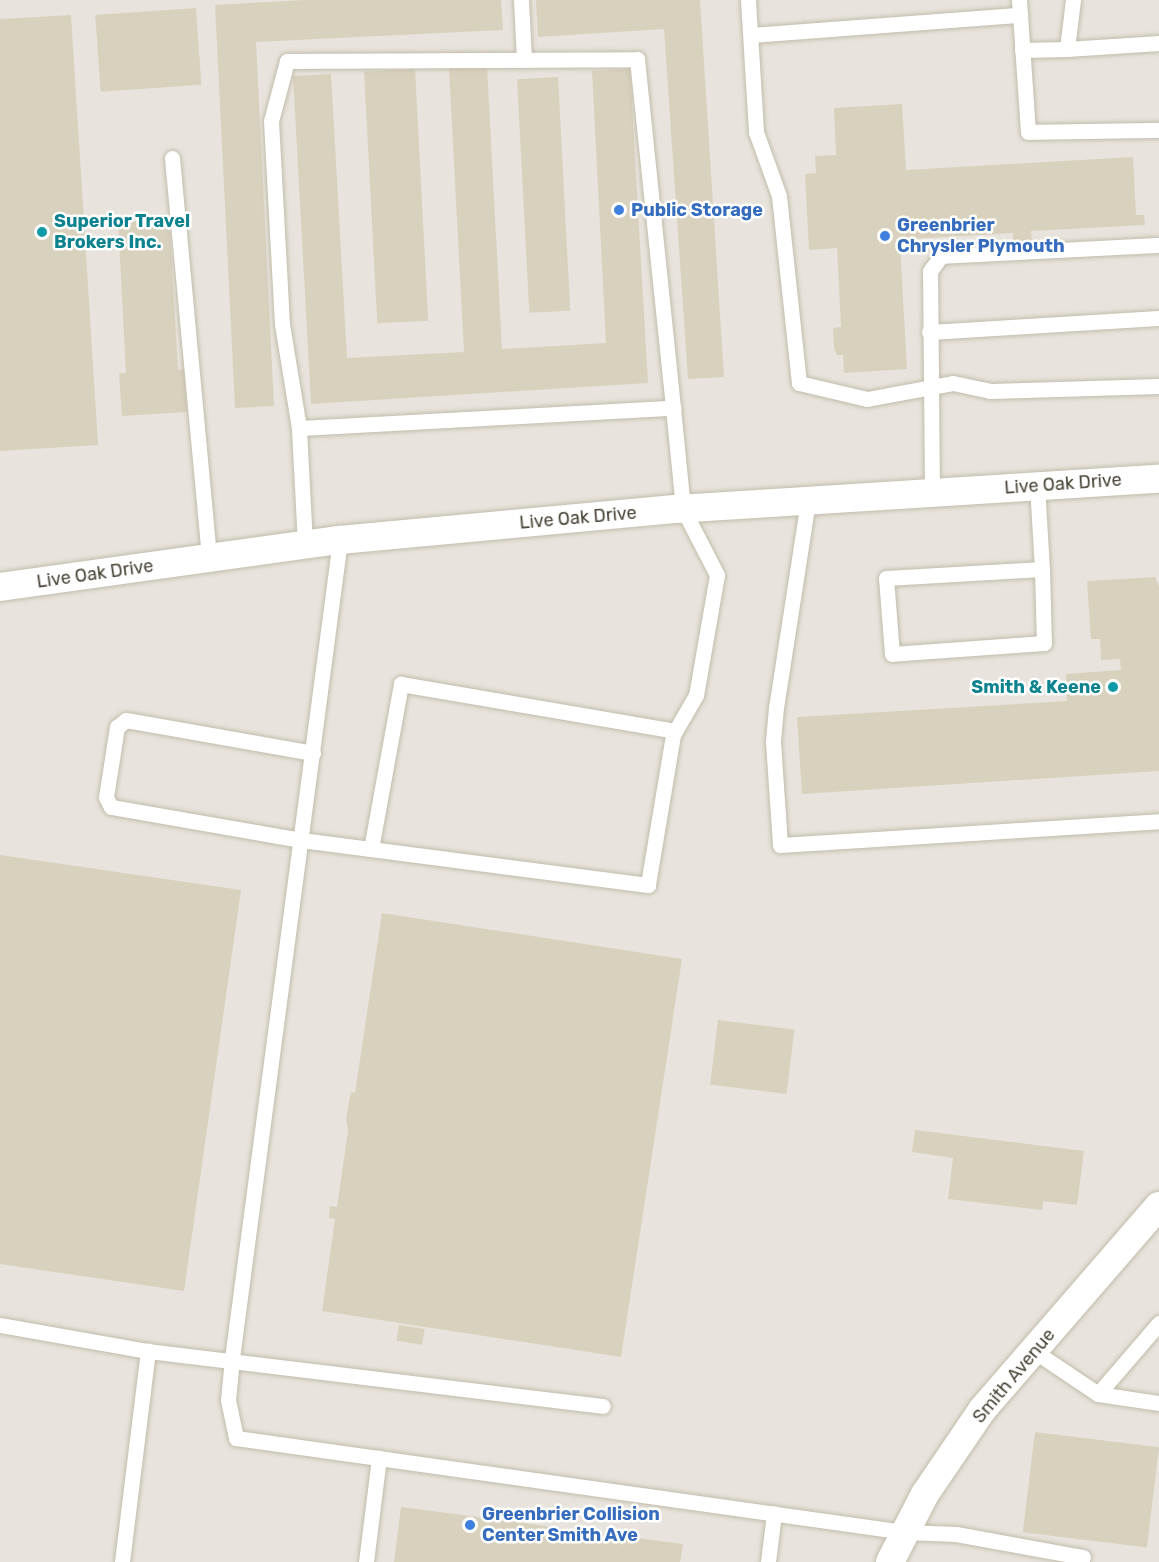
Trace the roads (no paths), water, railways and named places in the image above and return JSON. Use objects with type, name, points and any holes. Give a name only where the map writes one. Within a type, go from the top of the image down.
[{"type":"street","name":"Live Oak Drive","points":[[0,587],[340,540],[682,509],[1159,479]]},
{"type":"street","name":"Smith Avenue","points":[[890,1562],[925,1494],[982,1410],[1159,1206]]},
{"type":"lane","points":[[521,0],[524,60]]},
{"type":"lane","points":[[748,0],[756,132],[779,196],[799,383],[867,399],[953,383],[990,391],[1159,386]]},
{"type":"lane","points":[[1067,49],[1073,0]]},
{"type":"lane","points":[[751,35],[1019,8],[1028,132],[1159,130]]},
{"type":"lane","points":[[1022,50],[1159,43]]},
{"type":"lane","points":[[306,544],[299,428],[282,324],[272,121],[287,61],[637,59],[682,509],[717,575],[696,695],[675,731],[648,885],[301,840],[111,807],[106,797],[117,727],[126,720],[312,753]]},
{"type":"lane","points":[[172,158],[209,558]]},
{"type":"lane","points":[[932,494],[928,388],[930,271],[941,256],[1159,244]]},
{"type":"lane","points":[[929,332],[1159,318]]},
{"type":"lane","points":[[299,428],[673,408]]},
{"type":"lane","points":[[1037,485],[1042,569],[1044,643],[892,654],[886,578],[1042,569]]},
{"type":"lane","points":[[808,501],[776,707],[773,742],[780,845],[1159,821]]},
{"type":"lane","points":[[340,540],[232,1358],[228,1400],[236,1438],[905,1532],[956,1534],[1083,1557]]},
{"type":"lane","points":[[371,849],[401,684],[675,731]]},
{"type":"lane","points":[[1098,1394],[1159,1323]]},
{"type":"lane","points":[[0,1325],[148,1351],[232,1358],[603,1406]]},
{"type":"lane","points":[[122,1562],[148,1351]]},
{"type":"lane","points":[[1034,1351],[1098,1394],[1159,1403]]},
{"type":"lane","points":[[366,1562],[379,1458]]},
{"type":"lane","points":[[768,1562],[774,1513]]},
{"type":"place","name":"Public Storage","points":[[619,210]]},
{"type":"place","name":"Superior Travel Brokers Inc.","points":[[42,232]]},
{"type":"place","name":"Greenbrier Chrysler Plymouth","points":[[885,236]]},
{"type":"place","name":"Smith & Keene","points":[[1113,687]]},
{"type":"place","name":"Greenbrier Collision Center Smith Ave","points":[[470,1525]]}]
